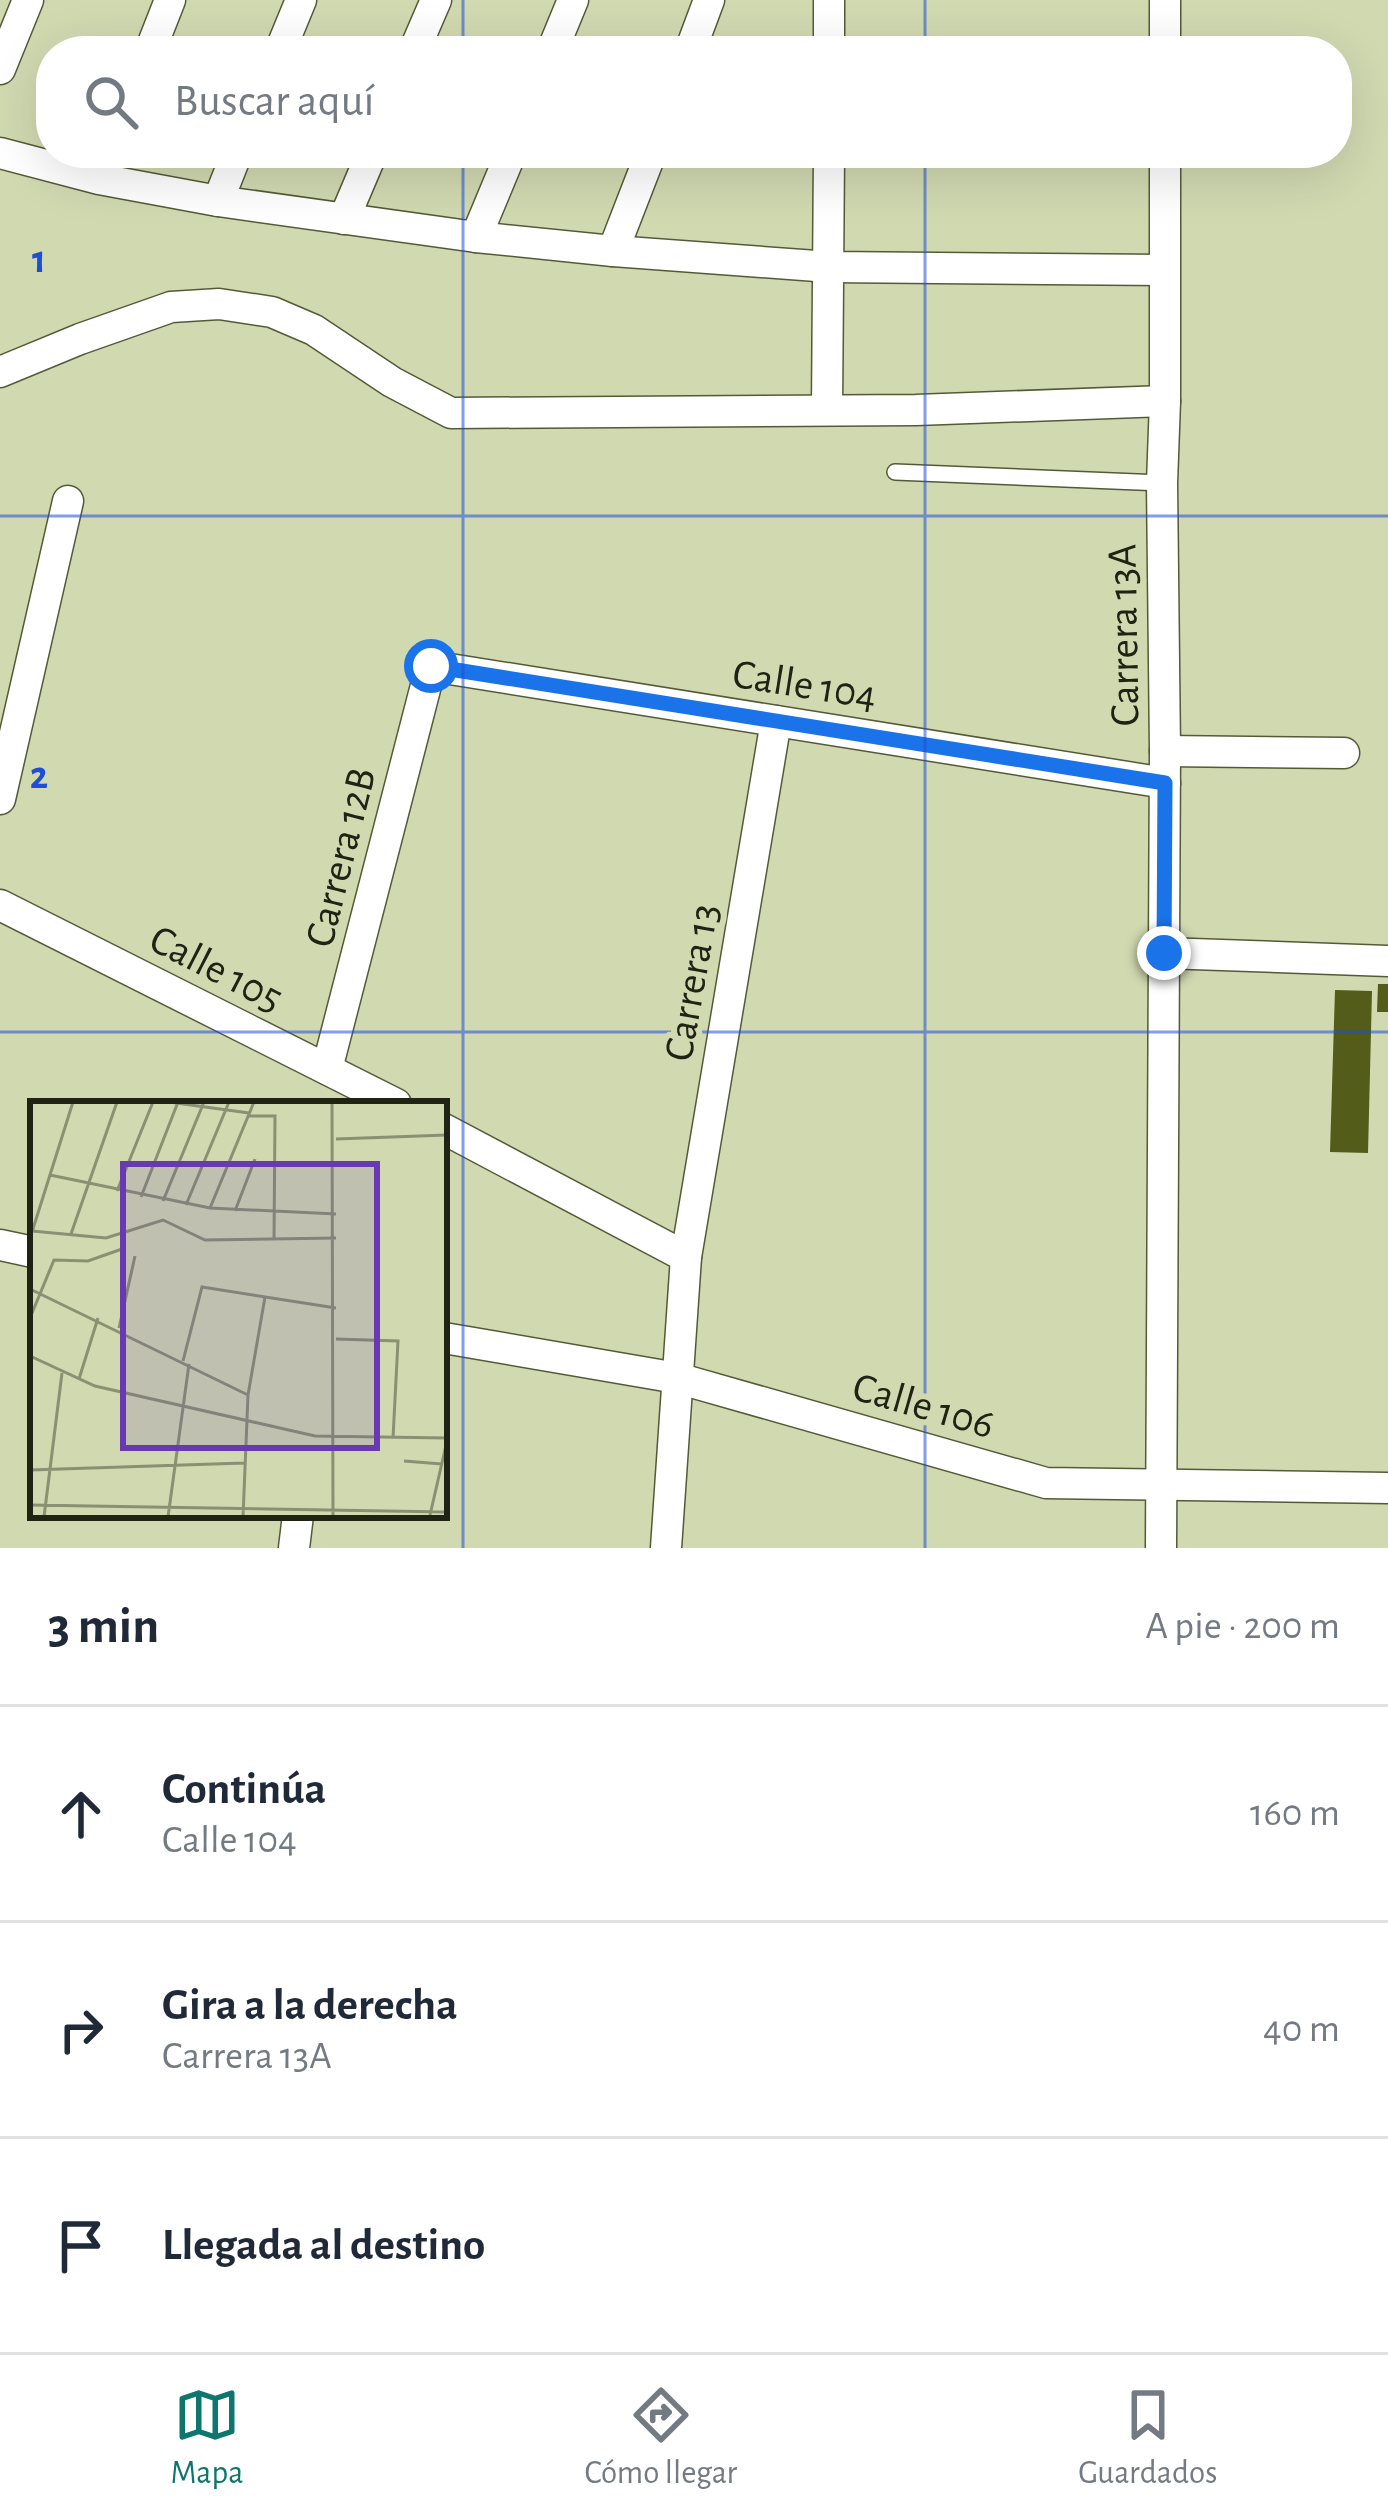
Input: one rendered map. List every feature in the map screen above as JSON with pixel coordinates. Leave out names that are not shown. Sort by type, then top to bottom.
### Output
[{"type":"street","points":[[0,69],[28,0]]},
{"type":"street","points":[[156,36],[170,0]]},
{"type":"street","points":[[286,36],[301,0]]},
{"type":"street","points":[[421,36],[436,0]]},
{"type":"street","points":[[559,36],[573,0]]},
{"type":"street","points":[[696,36],[710,0]]},
{"type":"street","points":[[829,0],[830,36]]},
{"type":"street","points":[[1165,0],[1165,36]]},
{"type":"street","points":[[0,153],[36,158]]},
{"type":"street","points":[[111,168],[218,200],[476,237],[613,251],[830,267],[1164,270]]},
{"type":"street","points":[[218,200],[231,168]]},
{"type":"street","points":[[344,219],[366,168]]},
{"type":"street","points":[[476,237],[505,168]]},
{"type":"street","points":[[613,251],[645,168]]},
{"type":"street","points":[[826,410],[830,168]]},
{"type":"street","name":"Carrera 13A","points":[[1161,1548],[1165,168]]},
{"type":"street","points":[[0,372],[171,307],[219,304],[272,312],[314,330],[392,382],[451,413],[916,410],[1165,401]]},
{"type":"street","points":[[0,799],[68,501]]},
{"type":"street","name":"Calle 104","points":[[431,666],[1165,783]]},
{"type":"street","name":"Carrera 12B","points":[[327,1069],[431,666]]},
{"type":"street","name":"Carrera 13","points":[[686,1257],[776,721]]},
{"type":"street","points":[[1165,751],[1344,753]]},
{"type":"street","name":"Calle 105","points":[[0,904],[327,1069],[358,1094]]},
{"type":"street","points":[[1164,953],[1388,961]]},
{"type":"street","points":[[447,1131],[686,1257],[666,1548]]},
{"type":"street","points":[[0,1245],[30,1251]]},
{"type":"street","name":"Calle 106","points":[[447,1339],[677,1378],[1046,1483],[1388,1488]]},
{"type":"street","points":[[294,1548],[298,1518]]},
{"type":"lane","points":[[895,472],[1162,483]]},
{"type":"building","points":[[1378,984],[1388,984],[1388,1012],[1377,1012]]},
{"type":"building","points":[[1335,990],[1372,991],[1368,1153],[1330,1152]]},
{"type":"route","points":[[431,666],[1165,783],[1164,953]]}]
